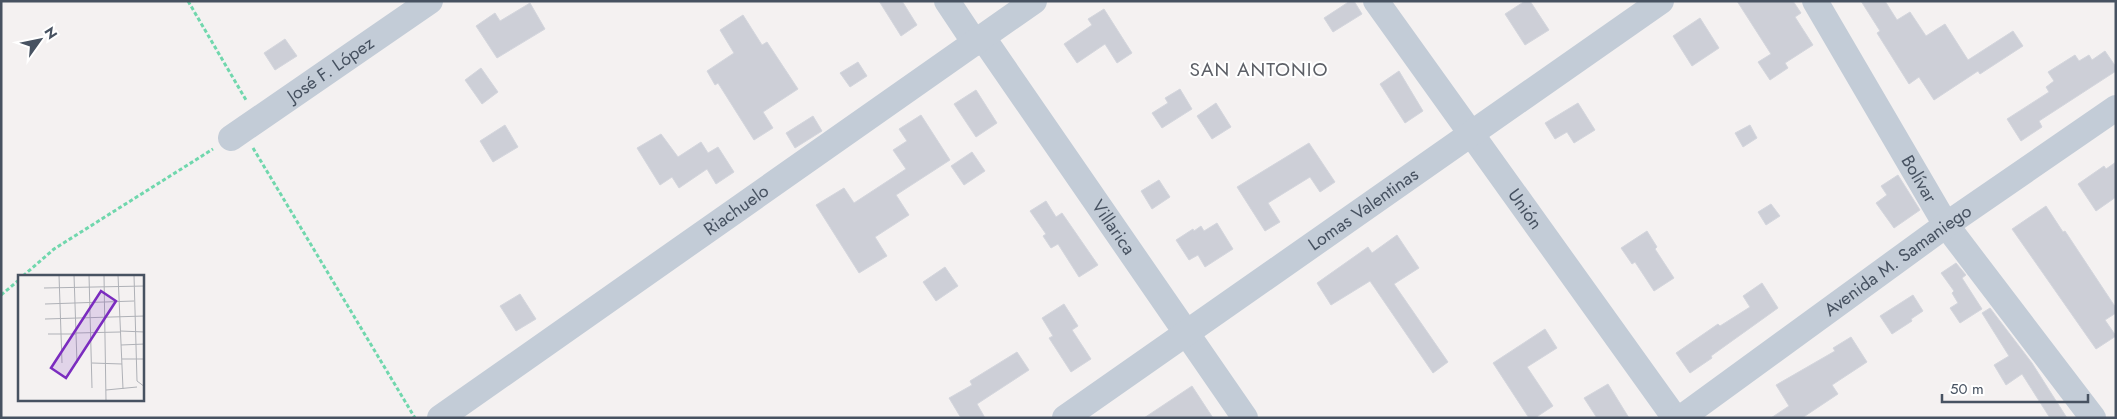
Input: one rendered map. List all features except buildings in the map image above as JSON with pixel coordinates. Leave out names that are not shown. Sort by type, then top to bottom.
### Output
[{"type":"street","name":"José F. López","points":[[244,129],[430,1]]},
{"type":"street","name":"Villarica","points":[[947,1],[979,40],[1245,418]]},
{"type":"street","name":"Riachuelo","points":[[440,418],[1034,1]]},
{"type":"street","name":"Unión","points":[[1376,1],[1675,418]]},
{"type":"street","name":"Lomas Valentinas","points":[[1065,418],[1661,1]]},
{"type":"street","name":"Bolívar","points":[[1815,1],[1946,225],[2093,418]]},
{"type":"street","name":"Avenida M. Samaniego","points":[[1681,418],[1946,225],[2116,108]]},
{"type":"path","points":[[188,1],[244,129],[415,418]]},
{"type":"path","points":[[24,275],[54,249],[244,129]]},
{"type":"path","points":[[1,295],[18,281]]},
{"type":"district","name":"SAN ANTONIO","points":[[1259,69]]}]
